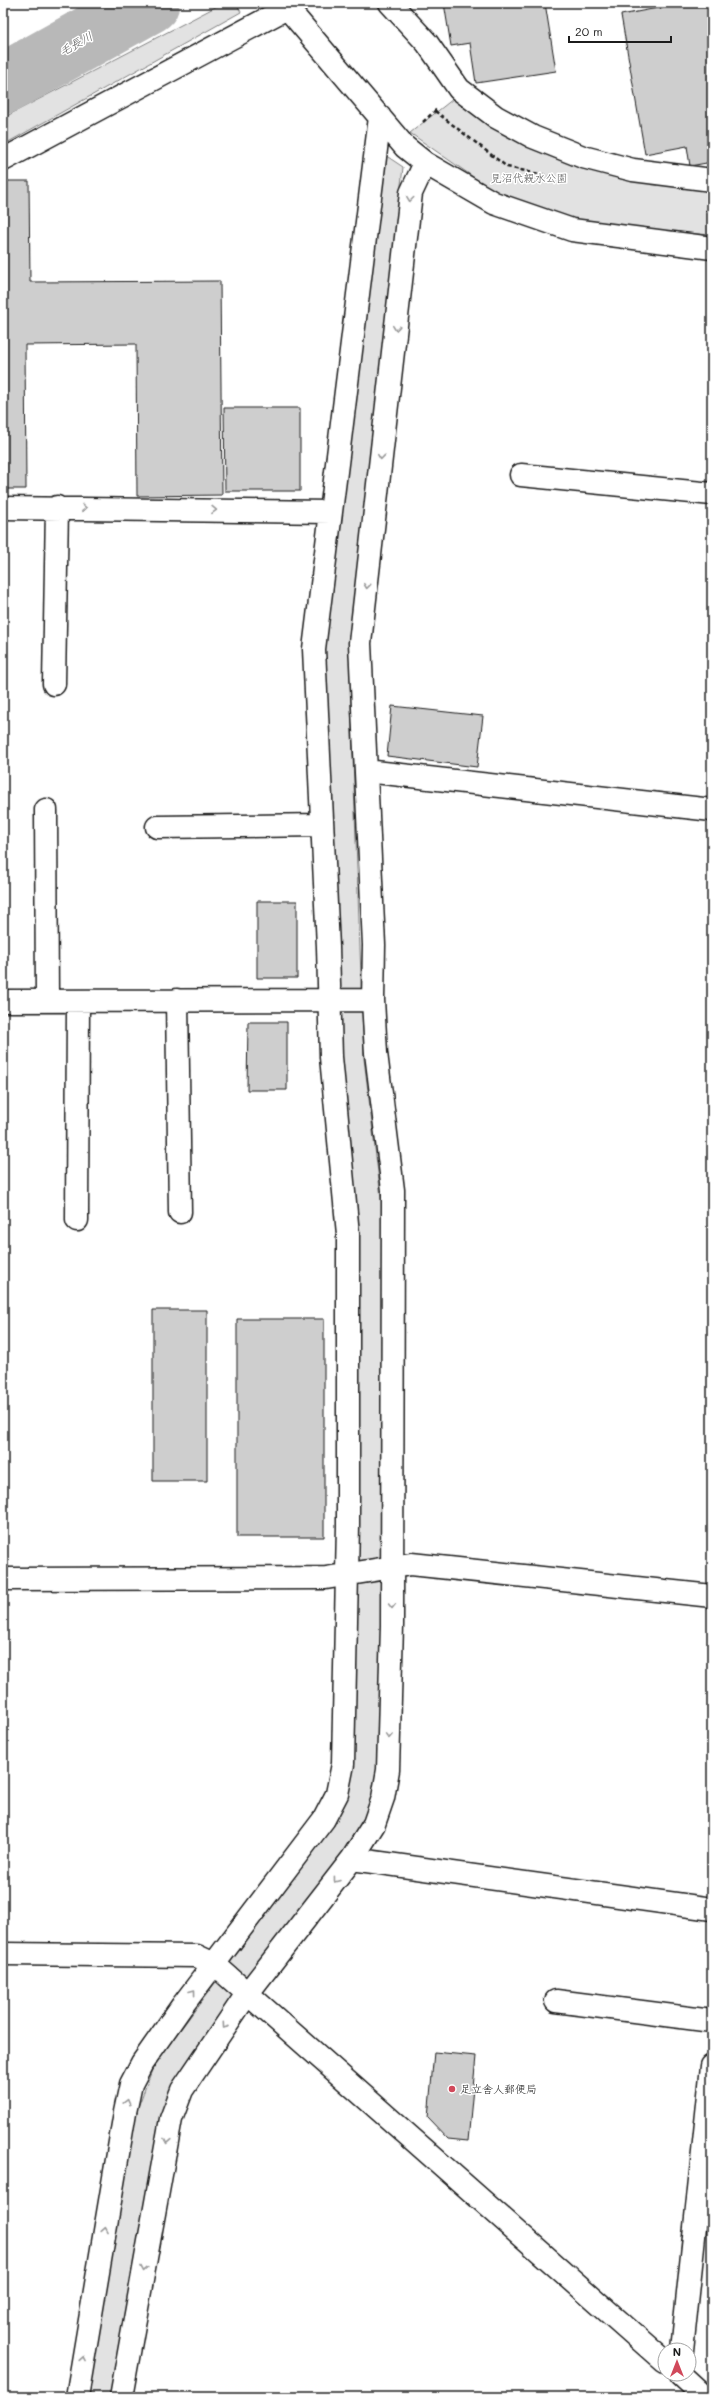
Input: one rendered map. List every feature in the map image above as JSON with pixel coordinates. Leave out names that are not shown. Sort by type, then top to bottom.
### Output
[{"type":"street","points":[[390,3],[427,43],[459,89],[496,117],[533,137],[583,157],[633,170],[712,180]]},
{"type":"street","points":[[3,160],[285,6],[405,147],[425,163],[494,203],[572,230],[712,248]]},
{"type":"street","points":[[77,2397],[125,2112],[132,2084],[142,2063],[214,1964],[324,1819],[337,1794],[344,1764],[348,1234],[331,1057],[314,649],[380,117]]},
{"type":"street","points":[[121,2397],[171,2118],[182,2090],[247,1994],[352,1859],[374,1824],[383,1798],[388,1770],[392,1567],[393,1190],[376,1053],[373,1000],[374,945],[360,643],[411,193],[425,163]]},
{"type":"street","points":[[521,475],[712,494]]},
{"type":"street","points":[[3,508],[332,512]]},
{"type":"street","points":[[54,684],[57,508]]},
{"type":"street","points":[[366,771],[712,810]]},
{"type":"street","points":[[46,810],[47,1001]]},
{"type":"street","points":[[157,827],[322,825]]},
{"type":"street","points":[[177,1000],[180,1212]]},
{"type":"street","points":[[3,1001],[373,1000]]},
{"type":"street","points":[[76,1220],[78,1001]]},
{"type":"street","points":[[3,1579],[326,1578],[411,1564],[712,1596]]},
{"type":"street","points":[[352,1859],[712,1909]]},
{"type":"street","points":[[3,1954],[197,1956],[214,1964],[657,2354]]},
{"type":"street","points":[[556,2001],[712,2021]]},
{"type":"street","points":[[683,2342],[712,2066]]},
{"type":"street","points":[[688,2382],[704,2397]]},
{"type":"green space","points":[[223,3],[236,3],[241,12],[3,145],[3,118]]},
{"type":"green space","name":"見沼代親水公園","points":[[453,99],[532,149],[624,180],[712,191],[712,235],[604,227],[522,206],[495,192],[410,133]]},
{"type":"green space","points":[[382,153],[403,167],[349,649],[364,1059],[384,1222],[380,1764],[369,1812],[348,1845],[177,2077],[160,2115],[111,2397],[85,2397],[135,2115],[154,2065],[326,1834],[353,1762],[359,1226],[341,1060],[323,652]]},
{"type":"building","points":[[444,3],[545,3],[556,71],[476,83],[470,43],[451,46]]},
{"type":"building","points":[[662,3],[712,3],[712,162],[690,166],[687,146],[645,154],[621,15],[663,7]]},
{"type":"building","points":[[3,181],[29,181],[30,282],[220,281],[222,495],[137,496],[136,344],[25,345],[26,489],[3,489]]},
{"type":"building","points":[[224,408],[300,408],[300,491],[225,491]]},
{"type":"building","points":[[392,706],[483,716],[477,767],[387,756]]},
{"type":"building","points":[[257,901],[297,901],[297,978],[257,978]]},
{"type":"building","points":[[248,1022],[287,1022],[287,1090],[247,1090]]},
{"type":"building","points":[[153,1310],[207,1310],[207,1481],[153,1481]]},
{"type":"building","points":[[237,1319],[324,1319],[324,1537],[237,1537]]},
{"type":"building","points":[[434,2052],[476,2056],[468,2141],[448,2139],[428,2118]]},
{"type":"waterway","name":"毛長川","points":[[3,84],[149,3]]},
{"type":"place","name":"足立舎人郵便局","points":[[452,2089]]}]
